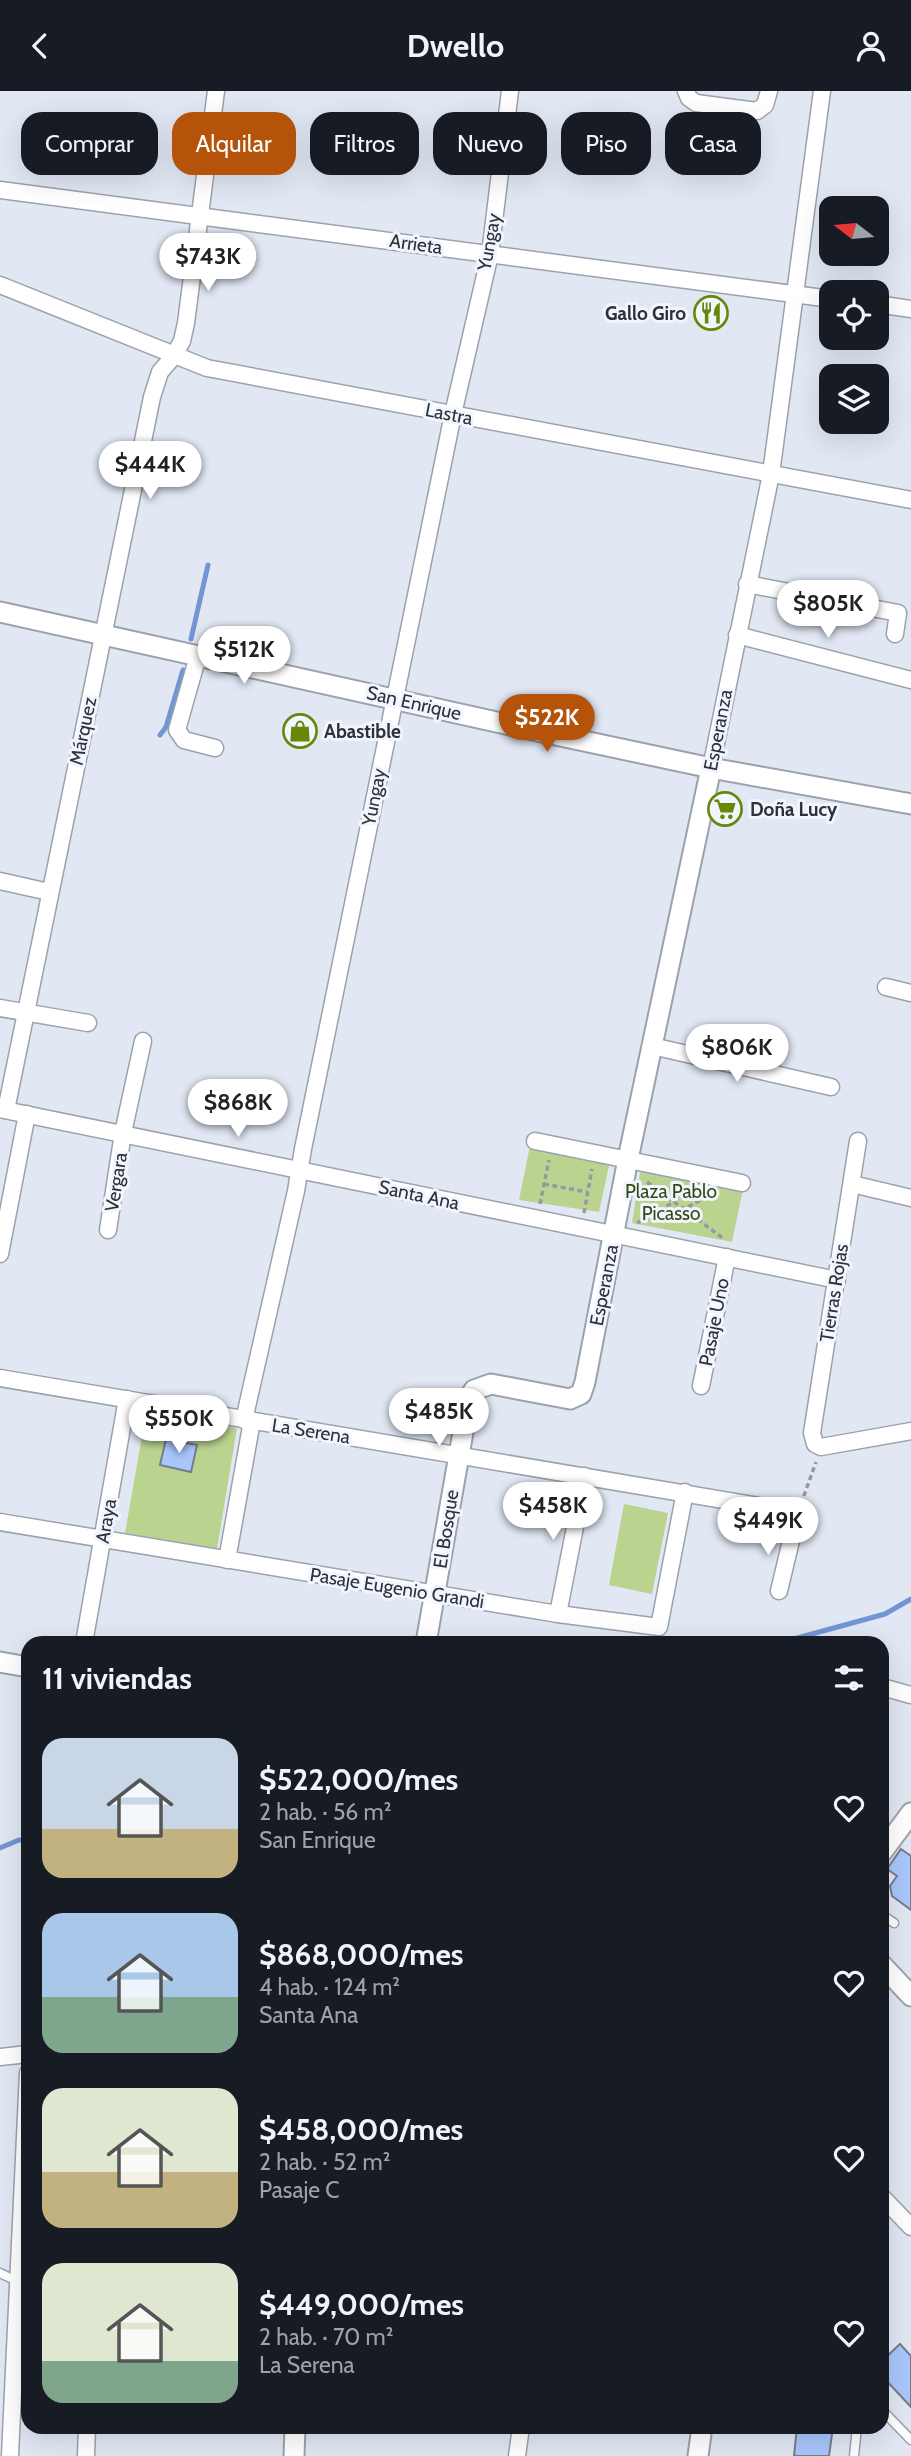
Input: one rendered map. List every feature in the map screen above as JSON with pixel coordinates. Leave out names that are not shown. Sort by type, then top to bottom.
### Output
[{"type":"street","name":"Márquez","points":[[3,1109],[26,1013],[152,397],[160,372],[173,357],[186,323],[215,91]]},
{"type":"street","name":"Yungay","points":[[227,1560],[248,1421],[394,698],[453,414],[490,254],[510,91]]},
{"type":"street","points":[[686,91],[688,98],[696,103],[757,111],[765,105],[769,91]]},
{"type":"street","name":"Esperanza","points":[[570,1399],[581,1394],[585,1382],[628,1159],[771,474],[822,91]]},
{"type":"street","name":"Arrieta","points":[[0,190],[819,297]]},
{"type":"street","name":"Lastra","points":[[0,285],[173,357],[207,368],[911,500]]},
{"type":"street","points":[[889,306],[911,309]]},
{"type":"street","points":[[747,585],[898,614],[895,634]]},
{"type":"street","name":"San Enrique","points":[[0,612],[711,768],[911,804]]},
{"type":"street","points":[[737,635],[911,680]]},
{"type":"street","points":[[198,656],[177,730],[184,740],[215,748]]},
{"type":"street","points":[[0,881],[49,892]]},
{"type":"street","points":[[886,987],[911,993]]},
{"type":"street","points":[[0,1007],[88,1023]]},
{"type":"street","name":"Vergara","points":[[108,1230],[123,1133],[143,1041]]},
{"type":"street","points":[[652,1046],[831,1087]]},
{"type":"street","name":"Santa Ana","points":[[3,1109],[837,1280]]},
{"type":"street","points":[[0,1254],[4,1215],[27,1114]]},
{"type":"street","points":[[535,1141],[738,1182]]},
{"type":"street","name":"Tierras Rojas","points":[[818,1446],[812,1425],[858,1141]]},
{"type":"street","points":[[852,1184],[911,1198]]},
{"type":"street","name":"Pasaje Uno","points":[[701,1386],[727,1257]]},
{"type":"street","name":"La Serena","points":[[0,1378],[685,1492],[782,1510],[793,1515]]},
{"type":"street","name":"El Bosque","points":[[427,1636],[469,1398],[474,1390],[491,1384],[570,1399]]},
{"type":"street","name":"Araya","points":[[85,1636],[127,1399]]},
{"type":"street","points":[[818,1446],[911,1431]]},
{"type":"street","points":[[558,1615],[585,1476]]},
{"type":"street","name":"Pasaje Eugenio Grandi","points":[[0,1522],[558,1615],[659,1627],[685,1492]]},
{"type":"street","points":[[779,1591],[795,1524],[793,1515]]},
{"type":"street","points":[[0,1662],[21,1666]]},
{"type":"street","points":[[889,1689],[911,1695]]},
{"type":"street","points":[[889,1843],[911,1813]]},
{"type":"street","points":[[889,1972],[911,1996]]},
{"type":"street","points":[[0,2057],[21,2055]]},
{"type":"street","points":[[889,2204],[911,2227]]},
{"type":"street","points":[[10,2456],[21,2236]]},
{"type":"street","points":[[86,2456],[87,2434]]},
{"type":"street","points":[[294,2456],[295,2434]]},
{"type":"street","points":[[517,2456],[520,2434]]},
{"type":"street","points":[[698,2456],[701,2434]]},
{"type":"lane","points":[[889,1920],[894,1923]]},
{"type":"lane","points":[[0,2273],[19,2282]]},
{"type":"lane","points":[[889,2417],[911,2440]]},
{"type":"lane","points":[[854,2456],[856,2434]]},
{"type":"path","points":[[537,1220],[552,1144]]},
{"type":"path","points":[[581,1229],[596,1153]]},
{"type":"path","points":[[684,1209],[738,1182]]},
{"type":"path","points":[[544,1184],[588,1192]]},
{"type":"path","points":[[614,1235],[674,1202],[729,1243],[727,1257]]},
{"type":"path","points":[[793,1515],[804,1500],[818,1446]]},
{"type":"green space","name":"Plaza Pablo Picasso","points":[[530,1146],[610,1161],[599,1212],[519,1200]]},
{"type":"green space","name":"Plaza Pablo Picasso","points":[[641,1167],[743,1189],[732,1242],[632,1223]]},
{"type":"green space","points":[[146,1413],[237,1428],[217,1549],[125,1533]]},
{"type":"green space","points":[[624,1504],[668,1513],[652,1594],[609,1585]]},
{"type":"building","points":[[166,1439],[197,1445],[191,1472],[160,1465]]},
{"type":"building","points":[[901,1849],[911,1856],[911,1910],[892,1896],[890,1886],[897,1876],[889,1870]]},
{"type":"building","points":[[900,2344],[911,2356],[911,2407],[889,2383],[889,2354]]},
{"type":"building","points":[[796,2434],[832,2434],[829,2456],[794,2456]]},
{"type":"waterway","points":[[191,639],[208,565]]},
{"type":"waterway","points":[[160,735],[166,727],[183,670]]},
{"type":"waterway","points":[[805,1636],[885,1614],[911,1599]]},
{"type":"waterway","points":[[0,1848],[21,1840]]},
{"type":"place","name":"Gallo Giro","points":[[711,313]]},
{"type":"place","name":"Abastible","points":[[300,731]]},
{"type":"place","name":"Doña Lucy","points":[[725,809]]}]
